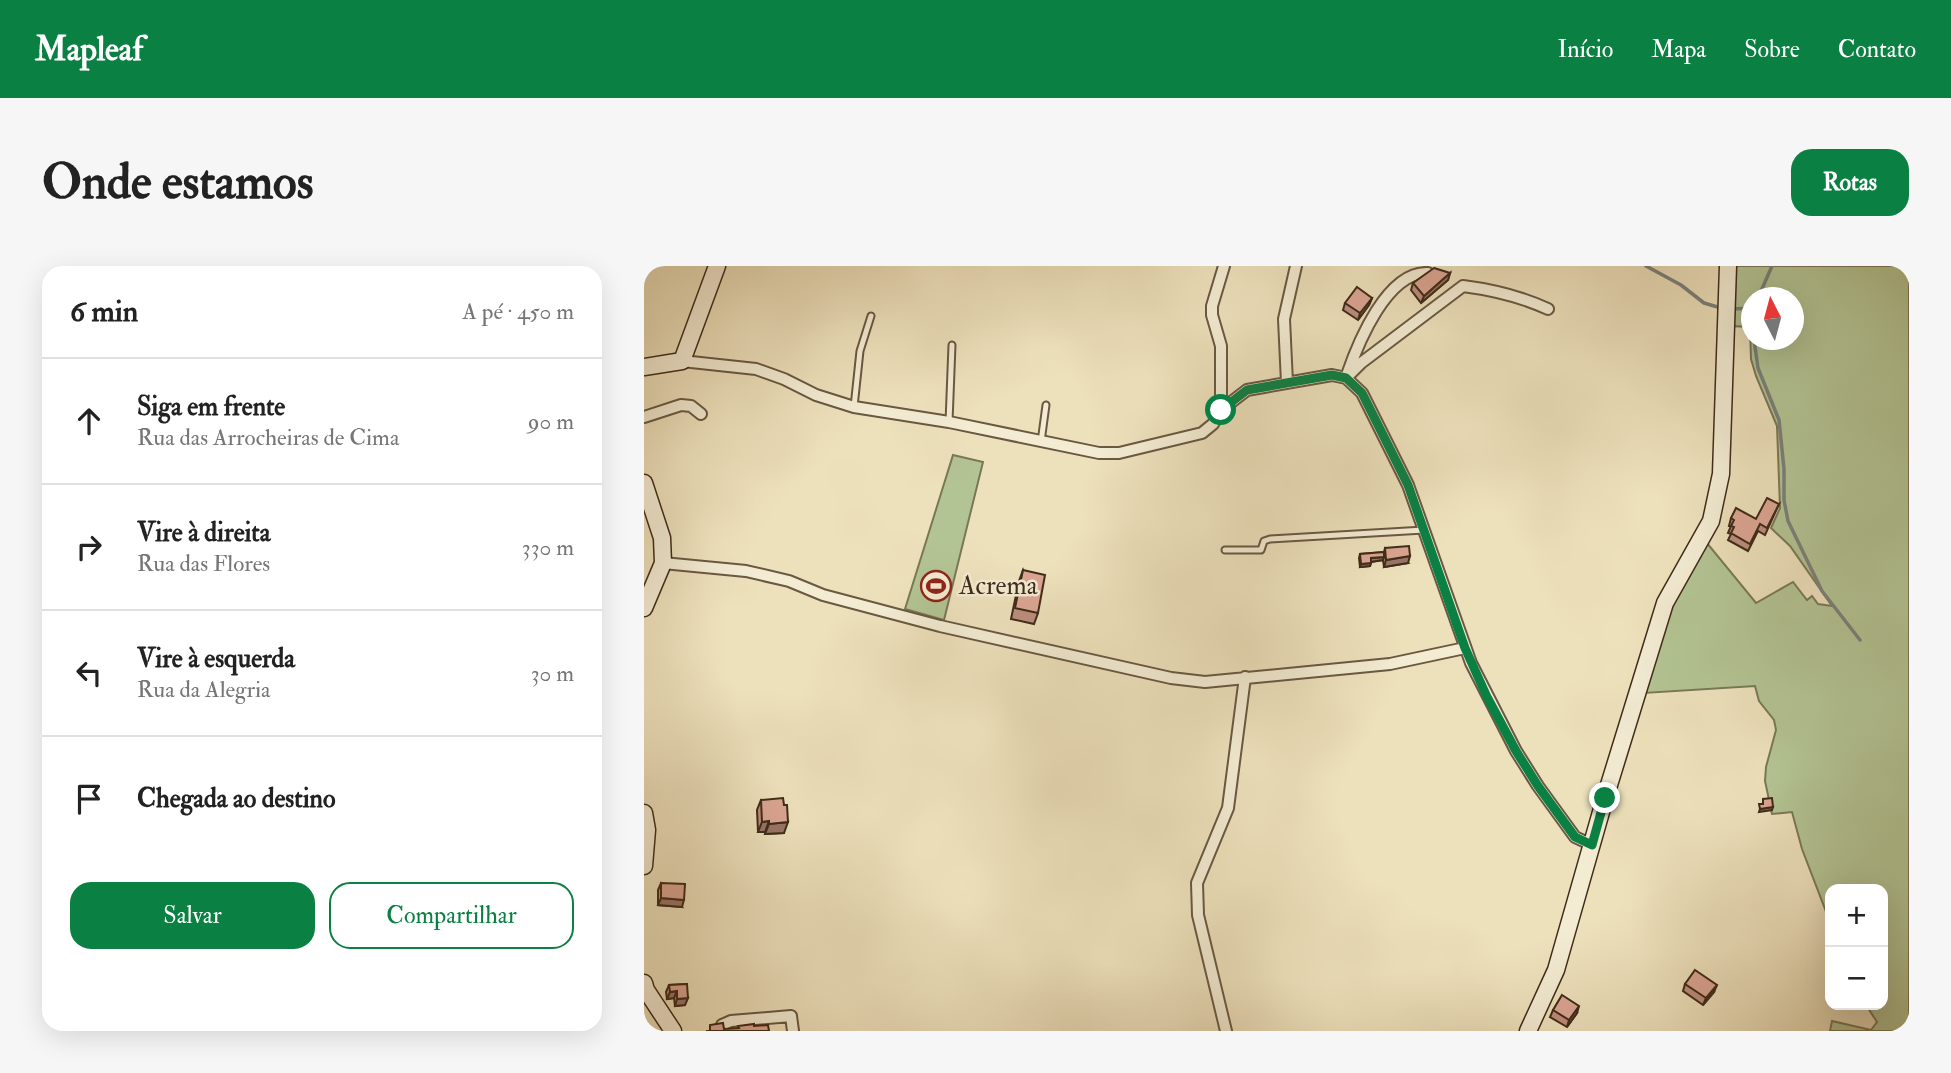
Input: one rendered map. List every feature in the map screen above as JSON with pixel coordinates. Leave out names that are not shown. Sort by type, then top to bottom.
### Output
[{"type":"street","points":[[682,361],[717,266]]},
{"type":"street","points":[[1221,410],[1221,346],[1212,316],[1212,306],[1224,266]]},
{"type":"street","points":[[1287,383],[1284,319],[1296,266]]},
{"type":"street","points":[[1528,1031],[1556,970],[1665,603],[1708,527],[1716,497],[1721,474],[1728,266]]},
{"type":"street","points":[[1346,378],[1359,340],[1377,307],[1396,288],[1418,272],[1428,273]]},
{"type":"street","points":[[1346,378],[1361,363],[1463,286],[1500,291],[1522,297],[1548,309]]},
{"type":"street","points":[[644,367],[682,361],[756,369],[785,379],[816,395],[854,407],[949,422],[1099,453],[1119,453],[1202,433],[1213,424],[1221,410],[1247,390],[1332,375],[1346,378],[1362,393],[1408,485],[1465,648],[1487,697],[1527,770],[1575,837],[1592,845]]},
{"type":"street","points":[[644,417],[681,405],[691,406],[701,414]]},
{"type":"street","points":[[644,483],[662,538],[663,563],[644,608]]},
{"type":"street","points":[[663,563],[746,571],[789,581],[823,595],[940,626],[1171,678],[1205,682],[1390,664],[1465,648]]},
{"type":"street","points":[[1226,1031],[1198,915],[1197,883],[1228,808],[1245,677]]},
{"type":"street","points":[[644,813],[647,830],[644,866]]},
{"type":"street","points":[[644,983],[673,1031]]},
{"type":"street","points":[[722,1025],[732,1021],[791,1016],[793,1031]]},
{"type":"lane","points":[[854,407],[860,351],[871,316]]},
{"type":"lane","points":[[949,422],[953,345]]},
{"type":"lane","points":[[1041,442],[1046,405]]},
{"type":"lane","points":[[1225,550],[1261,550],[1265,541],[1270,539],[1424,530]]},
{"type":"green space","points":[[1735,266],[1909,266],[1909,1031],[1830,1031],[1832,1021],[1871,1030],[1877,1022],[1869,1010],[1888,1010],[1888,884],[1825,884],[1825,909],[1802,849],[1792,812],[1772,814],[1765,781],[1776,730],[1774,720],[1759,701],[1755,686],[1644,693],[1662,628],[1707,543],[1756,603],[1793,582],[1807,600],[1812,596],[1818,604],[1832,606],[1790,546],[1771,528],[1780,508],[1777,426],[1751,359],[1751,350],[1804,350],[1804,287],[1741,287],[1741,327],[1731,326]]},
{"type":"green space","points":[[953,455],[983,462],[944,620],[905,609]]},
{"type":"building","points":[[1434,268],[1450,273],[1424,296],[1413,283]]},
{"type":"building","points":[[1357,287],[1372,298],[1360,313],[1345,303]]},
{"type":"building","points":[[1767,498],[1779,504],[1767,528],[1760,524],[1750,544],[1731,533],[1734,520],[1731,518],[1736,508],[1756,519]]},
{"type":"building","points":[[1409,546],[1410,556],[1386,560],[1385,548]]},
{"type":"building","points":[[1384,552],[1384,557],[1371,558],[1371,563],[1361,564],[1360,554]]},
{"type":"building","points":[[1023,570],[1045,575],[1038,613],[1015,608]]},
{"type":"building","points":[[783,798],[784,805],[787,805],[788,822],[762,822],[761,800]]},
{"type":"building","points":[[1772,798],[1773,807],[1760,809],[1759,804],[1763,804],[1763,799]]},
{"type":"building","points":[[661,883],[685,884],[684,900],[661,898]]},
{"type":"building","points":[[1695,970],[1717,985],[1706,998],[1685,984]]},
{"type":"building","points":[[687,984],[688,998],[677,999],[677,991],[670,992],[669,985]]},
{"type":"building","points":[[1562,995],[1579,1006],[1569,1020],[1553,1010]]},
{"type":"building","points":[[723,1023],[724,1029],[754,1024],[768,1025],[769,1031],[710,1031],[710,1025]]},
{"type":"waterway","points":[[1646,266],[1681,285],[1704,303],[1721,308]]},
{"type":"waterway","points":[[1763,287],[1772,266]]},
{"type":"waterway","points":[[1733,309],[1741,309]]},
{"type":"waterway","points":[[1755,350],[1758,368],[1779,420],[1784,500],[1788,521],[1822,591],[1860,640]]},
{"type":"place","name":"Acrema","points":[[936,586]]},
{"type":"route","points":[[1221,410],[1247,390],[1332,375],[1352,382],[1362,393],[1408,485],[1471,663],[1527,770],[1575,837],[1592,845],[1605,798]]}]
